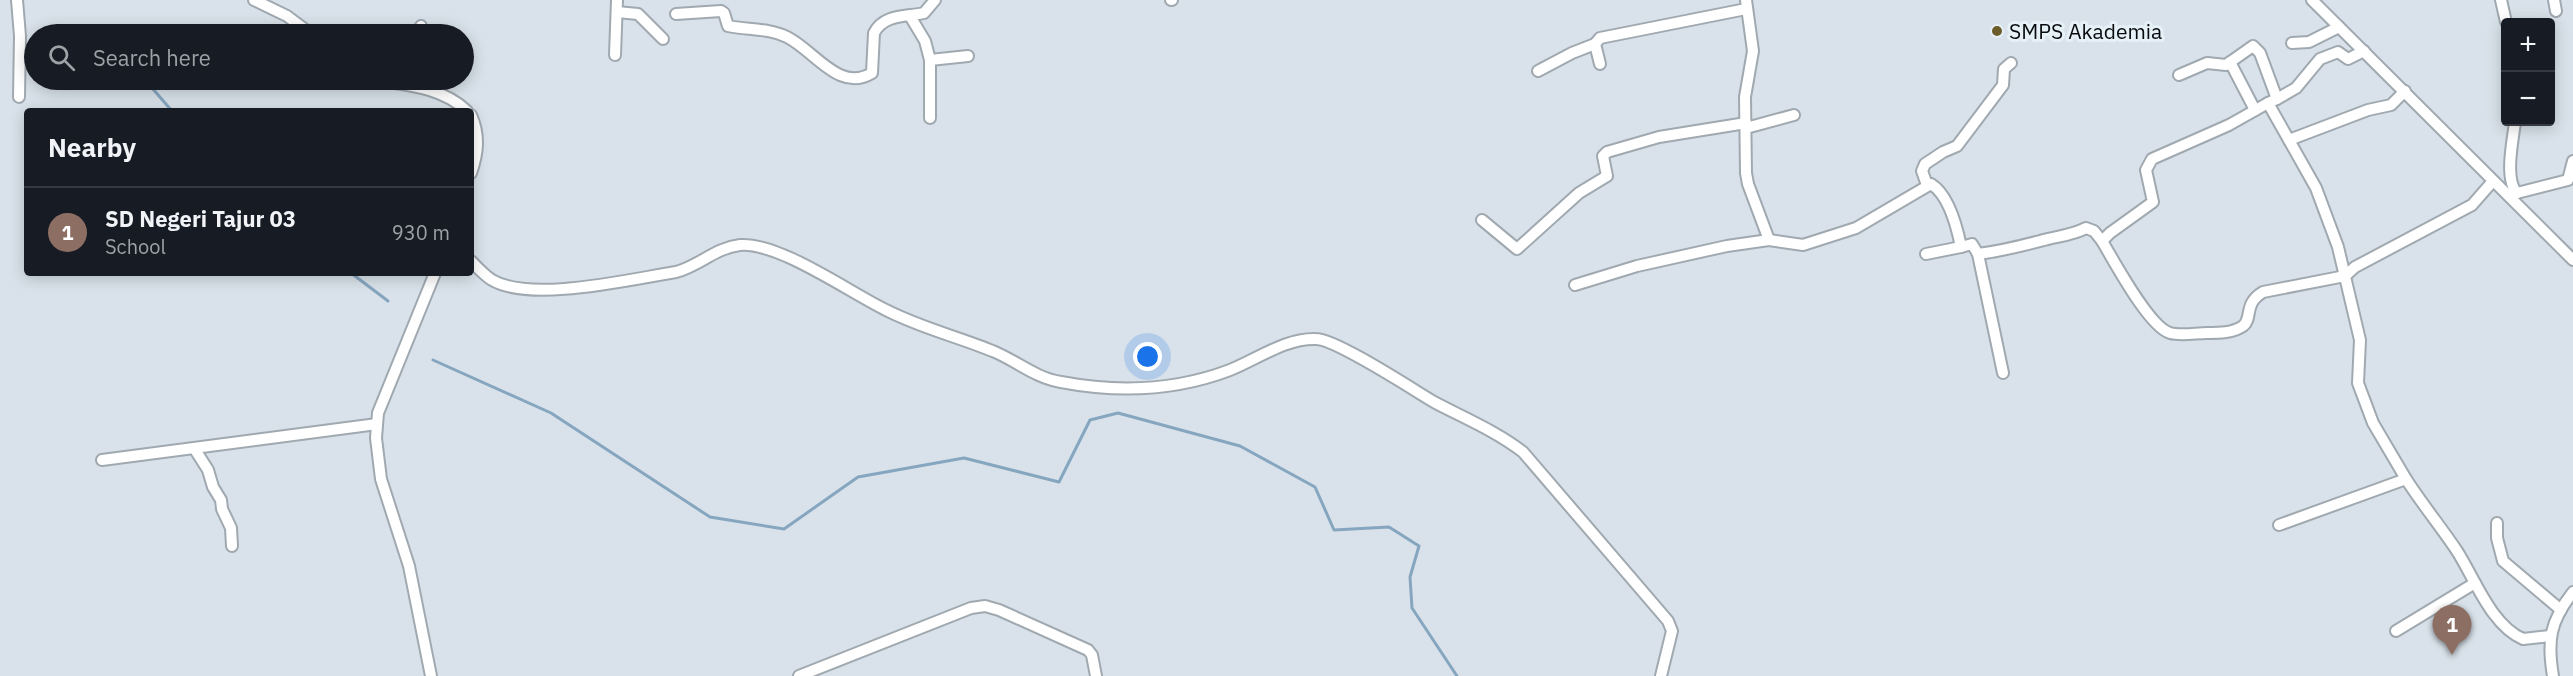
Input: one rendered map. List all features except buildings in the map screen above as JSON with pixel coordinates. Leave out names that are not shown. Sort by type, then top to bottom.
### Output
[{"type":"street","points":[[17,0],[20,36],[19,97]]},
{"type":"street","points":[[255,0],[298,24]]},
{"type":"street","points":[[615,55],[617,0]]},
{"type":"street","points":[[676,14],[710,6],[723,12],[725,22],[729,26],[750,28],[787,37],[842,77],[861,79],[872,73],[874,33],[877,27],[886,18],[924,13],[935,0]]},
{"type":"street","points":[[2312,0],[2493,181],[2513,194],[2573,261]]},
{"type":"street","points":[[2501,0],[2505,18]]},
{"type":"street","points":[[1538,71],[1595,44],[1600,38],[1746,4],[1753,51],[1746,84],[1748,184],[1769,240]]},
{"type":"street","points":[[617,12],[639,14],[663,39]]},
{"type":"street","points":[[909,16],[925,41],[930,60],[930,118]]},
{"type":"street","points":[[2292,43],[2309,42],[2339,27]]},
{"type":"street","points":[[1595,44],[1600,64]]},
{"type":"street","points":[[2179,75],[2207,63],[2226,65],[2249,48],[2256,48],[2260,52],[2273,101],[2289,140],[2316,188],[2338,247],[2360,340],[2358,383],[2373,423],[2406,479],[2457,552],[2489,607],[2518,636],[2530,639],[2550,636]]},
{"type":"street","points":[[2102,241],[2153,202],[2146,170],[2152,159],[2229,125],[2296,88],[2323,57],[2338,52],[2348,59],[2364,51]]},
{"type":"street","points":[[930,60],[968,56]]},
{"type":"street","points":[[2230,62],[2255,110]]},
{"type":"street","points":[[1927,185],[1922,171],[1925,164],[1957,146],[2003,85],[2004,69],[2011,63]]},
{"type":"street","points":[[434,90],[451,98],[463,108]]},
{"type":"street","points":[[2289,140],[2368,110],[2391,105],[2404,91]]},
{"type":"street","points":[[1482,220],[1516,249],[1579,193],[1605,177],[1608,171],[1603,156],[1607,152],[1659,137],[1746,126],[1794,115]]},
{"type":"street","points":[[2513,194],[2511,151],[2514,126]]},
{"type":"street","points":[[474,127],[478,144],[474,164]]},
{"type":"street","points":[[2513,194],[2568,180],[2573,161]]},
{"type":"street","points":[[1978,254],[2019,249],[2039,241],[2073,234],[2086,228],[2094,231],[2102,241],[2138,300],[2152,318],[2170,333],[2226,332],[2242,327],[2246,322],[2253,298],[2263,292],[2345,276],[2355,267],[2472,205],[2493,181]]},
{"type":"street","points":[[1575,285],[1637,266],[1727,246],[1769,240],[1803,244],[1856,228],[1931,184],[1936,187],[1952,214],[1961,247]]},
{"type":"street","points":[[1926,254],[1972,244],[1978,254],[2003,373]]},
{"type":"street","points":[[474,264],[492,280],[521,288],[549,290],[676,272],[692,268],[723,248],[742,245],[765,247],[888,312],[994,352],[1016,362],[1037,376],[1062,383],[1110,388],[1151,390],[1185,385],[1231,370],[1297,340],[1319,338],[1344,349],[1510,442],[1523,452],[1668,621],[1672,632],[1662,676]]},
{"type":"street","points":[[431,676],[409,566],[381,479],[376,438],[378,412],[434,276]]},
{"type":"street","points":[[102,460],[377,424]]},
{"type":"street","points":[[194,448],[210,473],[213,487],[222,503],[222,509],[231,528],[232,546]]},
{"type":"street","points":[[2279,525],[2406,479]]},
{"type":"street","points":[[2497,523],[2503,561],[2561,610]]},
{"type":"street","points":[[2396,631],[2475,583]]},
{"type":"street","points":[[2553,676],[2549,647],[2550,636],[2561,610],[2573,592]]},
{"type":"street","points":[[799,676],[971,608],[985,606],[999,610],[1088,650],[1092,655],[1096,676]]},
{"type":"waterway","points":[[154,90],[169,108]]},
{"type":"waterway","points":[[355,276],[388,301]]},
{"type":"waterway","points":[[433,360],[551,413],[710,517],[784,529],[858,477],[964,458],[1059,482],[1090,420],[1118,413],[1240,446],[1315,487],[1334,530],[1389,527],[1419,546],[1410,577],[1412,608],[1457,676]]},
{"type":"place","name":"SMPS Akademia","points":[[1997,31]]},
{"type":"place","name":"SD Negeri Tajur 03","points":[[2452,655]]}]
